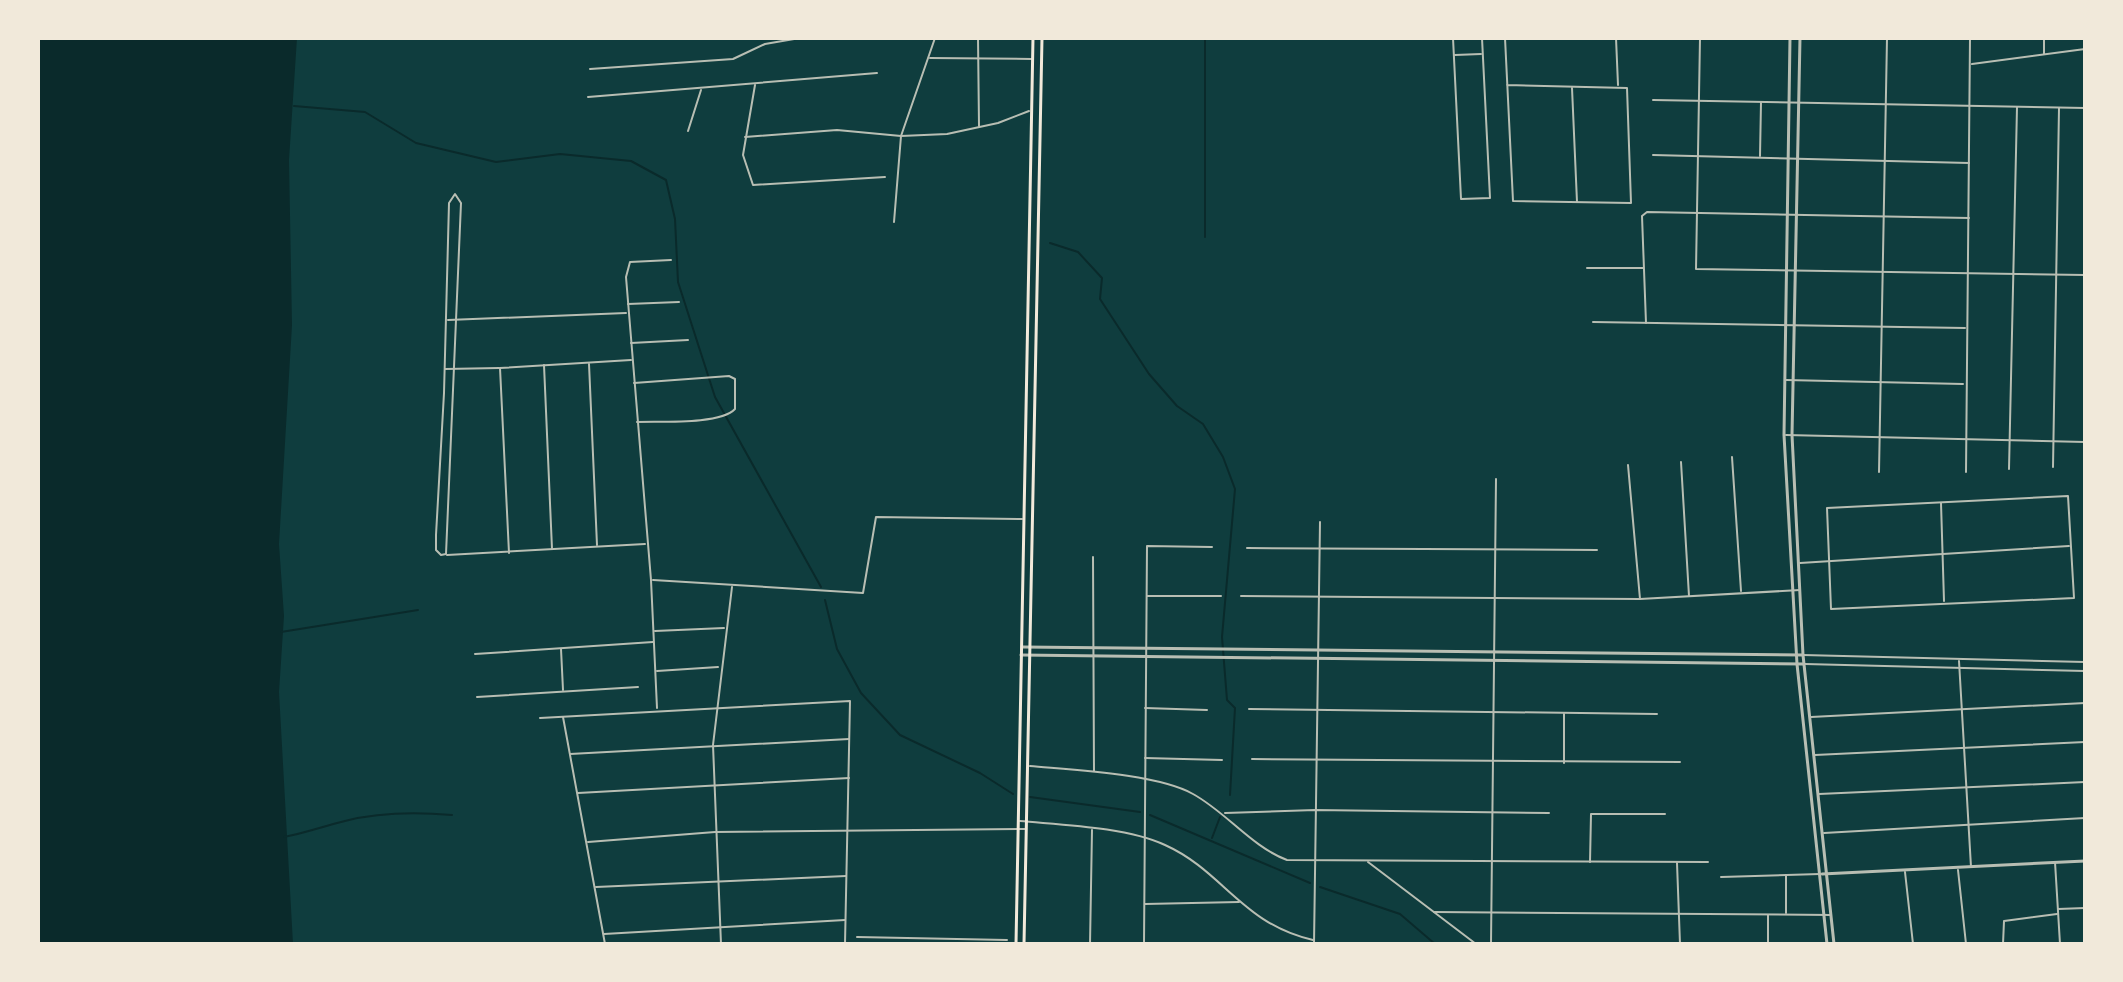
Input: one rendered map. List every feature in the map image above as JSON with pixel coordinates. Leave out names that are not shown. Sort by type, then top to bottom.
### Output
[{"type":"main road","points":[[1013,941],[1018,829],[1033,38]]},
{"type":"main road","points":[[1024,944],[1042,38]]},
{"type":"main road","points":[[1030,110],[1039,111]]},
{"type":"main road","points":[[1024,519],[1032,519]]},
{"type":"street","points":[[590,69],[733,59],[765,44],[800,38]]},
{"type":"street","points":[[894,222],[901,136],[935,38]]},
{"type":"street","points":[[978,38],[979,127]]},
{"type":"street","points":[[1453,38],[1461,199],[1490,198],[1482,38]]},
{"type":"street","points":[[1505,38],[1507,85],[1513,201],[1631,203],[1627,90],[1618,87],[1507,85]]},
{"type":"street","points":[[1616,38],[1618,87]]},
{"type":"street","points":[[1700,38],[1696,269],[1794,268],[2085,275]]},
{"type":"street","points":[[1790,38],[1784,435],[1796,655],[1822,874],[1827,944]]},
{"type":"street","points":[[1800,38],[1792,435],[1803,655],[1829,873],[1834,944]]},
{"type":"street","points":[[1879,472],[1887,38]]},
{"type":"street","points":[[1966,472],[1970,38]]},
{"type":"street","points":[[2044,38],[2045,55]]},
{"type":"street","points":[[1971,64],[2085,49]]},
{"type":"street","points":[[1454,55],[1482,54]]},
{"type":"street","points":[[929,58],[1033,59]]},
{"type":"street","points":[[588,97],[877,73]]},
{"type":"street","points":[[755,85],[743,155],[753,185],[885,177]]},
{"type":"street","points":[[1572,86],[1577,203]]},
{"type":"street","points":[[688,131],[701,89]]},
{"type":"street","points":[[1653,100],[2085,108]]},
{"type":"street","points":[[1760,157],[1761,101]]},
{"type":"street","points":[[2009,469],[2017,106]]},
{"type":"street","points":[[2053,467],[2059,107]]},
{"type":"street","points":[[745,137],[837,130],[901,136],[947,134],[1030,110]]},
{"type":"street","points":[[1653,155],[1970,163]]},
{"type":"street","points":[[446,554],[461,203],[455,194],[449,203],[436,550],[439,554],[446,554],[509,553],[647,544]]},
{"type":"street","points":[[1646,323],[1643,213],[1795,212],[1969,218]]},
{"type":"street","points":[[658,710],[651,580],[626,277],[630,262],[671,260]]},
{"type":"street","points":[[1587,268],[1644,268]]},
{"type":"street","points":[[627,304],[679,302]]},
{"type":"street","points":[[447,320],[628,313]]},
{"type":"street","points":[[1593,322],[1966,328]]},
{"type":"street","points":[[630,343],[688,340]]},
{"type":"street","points":[[445,369],[631,360]]},
{"type":"street","points":[[589,362],[597,547]]},
{"type":"street","points":[[544,365],[552,550]]},
{"type":"street","points":[[500,368],[509,553]]},
{"type":"street","points":[[633,383],[729,376],[735,379],[737,386],[735,409],[731,414],[698,420],[636,422]]},
{"type":"street","points":[[1785,380],[1965,384]]},
{"type":"street","points":[[1784,435],[2085,442]]},
{"type":"street","points":[[1732,457],[1741,593]]},
{"type":"street","points":[[1681,462],[1689,596]]},
{"type":"street","points":[[1628,465],[1640,599]]},
{"type":"street","points":[[1491,944],[1496,479]]},
{"type":"street","points":[[2068,496],[2074,598],[1831,609],[1827,508],[1941,502],[2068,496]]},
{"type":"street","points":[[1941,502],[1944,603]]},
{"type":"street","points":[[651,580],[863,593],[876,517],[1024,519]]},
{"type":"street","points":[[1018,820],[1145,837],[1167,846],[1191,861],[1277,929],[1314,942],[1320,522]]},
{"type":"street","points":[[1144,944],[1147,546],[1212,547]]},
{"type":"street","points":[[1798,563],[2071,546]]},
{"type":"street","points":[[1247,548],[1597,550]]},
{"type":"street","points":[[1093,557],[1094,773]]},
{"type":"street","points":[[721,944],[713,745],[732,585]]},
{"type":"street","points":[[1241,596],[1640,599],[1800,590]]},
{"type":"street","points":[[1146,596],[1221,596]]},
{"type":"street","points":[[654,631],[726,628]]},
{"type":"street","points":[[475,654],[654,642]]},
{"type":"street","points":[[1021,647],[1803,655],[2085,662]]},
{"type":"street","points":[[561,648],[563,692]]},
{"type":"street","points":[[1606,653],[1607,662]]},
{"type":"street","points":[[1021,655],[1804,664],[2085,671]]},
{"type":"street","points":[[1959,660],[1971,867]]},
{"type":"street","points":[[655,671],[720,667]]},
{"type":"street","points":[[477,697],[638,687]]},
{"type":"street","points":[[540,718],[850,701],[851,778],[845,944]]},
{"type":"street","points":[[1809,717],[2085,703]]},
{"type":"street","points":[[1145,708],[1207,710]]},
{"type":"street","points":[[1249,709],[1657,714]]},
{"type":"street","points":[[1564,713],[1564,763]]},
{"type":"street","points":[[562,716],[605,944]]},
{"type":"street","points":[[570,754],[850,739]]},
{"type":"street","points":[[1814,755],[2085,742]]},
{"type":"street","points":[[1145,758],[1222,760]]},
{"type":"street","points":[[1252,759],[1680,762]]},
{"type":"street","points":[[1026,765],[1144,781],[1188,791],[1224,813],[1272,854],[1287,860],[1708,862]]},
{"type":"street","points":[[578,793],[851,778]]},
{"type":"street","points":[[1819,794],[2085,782]]},
{"type":"street","points":[[1224,813],[1315,810],[1549,813]]},
{"type":"street","points":[[1590,862],[1591,814],[1665,814]]},
{"type":"street","points":[[1824,833],[2085,818]]},
{"type":"street","points":[[588,842],[715,832],[1025,829]]},
{"type":"street","points":[[1090,944],[1092,830]]},
{"type":"street","points":[[1721,877],[2085,861]]},
{"type":"street","points":[[1367,862],[1476,944]]},
{"type":"street","points":[[1676,862],[1681,914],[1680,944]]},
{"type":"street","points":[[2055,862],[2060,944]]},
{"type":"street","points":[[1958,868],[1966,944]]},
{"type":"street","points":[[1905,871],[1913,944]]},
{"type":"street","points":[[1786,873],[1786,914]]},
{"type":"street","points":[[596,887],[847,876]]},
{"type":"street","points":[[1144,904],[1240,902]]},
{"type":"street","points":[[2058,909],[2085,908]]},
{"type":"street","points":[[1434,912],[1832,915]]},
{"type":"street","points":[[1768,914],[1768,944]]},
{"type":"street","points":[[2003,944],[2004,921],[2059,914]]},
{"type":"street","points":[[604,934],[845,920]]},
{"type":"street","points":[[857,937],[1013,941]]},
{"type":"street","points":[[986,939],[986,944]]},
{"type":"water","points":[[38,38],[297,38],[289,160],[292,325],[279,544],[284,616],[279,692],[293,944],[38,944]]},
{"type":"waterway","points":[[1205,38],[1205,237]]},
{"type":"waterway","points":[[294,106],[365,112],[416,143],[496,162],[560,154],[631,161],[666,180],[675,219],[678,282],[715,397],[821,587]]},
{"type":"waterway","points":[[1050,243],[1078,252],[1102,278],[1100,299],[1149,374],[1177,406],[1203,424],[1223,457],[1235,489],[1222,637],[1227,700],[1235,708],[1230,795]]},
{"type":"waterway","points":[[825,600],[837,649],[861,693],[900,735],[980,773],[1013,794]]},
{"type":"waterway","points":[[281,632],[418,610]]},
{"type":"waterway","points":[[1030,797],[1140,812]]},
{"type":"waterway","points":[[284,837],[385,814],[452,815]]},
{"type":"waterway","points":[[1150,815],[1310,883]]},
{"type":"waterway","points":[[1212,838],[1220,817]]},
{"type":"waterway","points":[[1320,887],[1400,914],[1435,944]]}]
